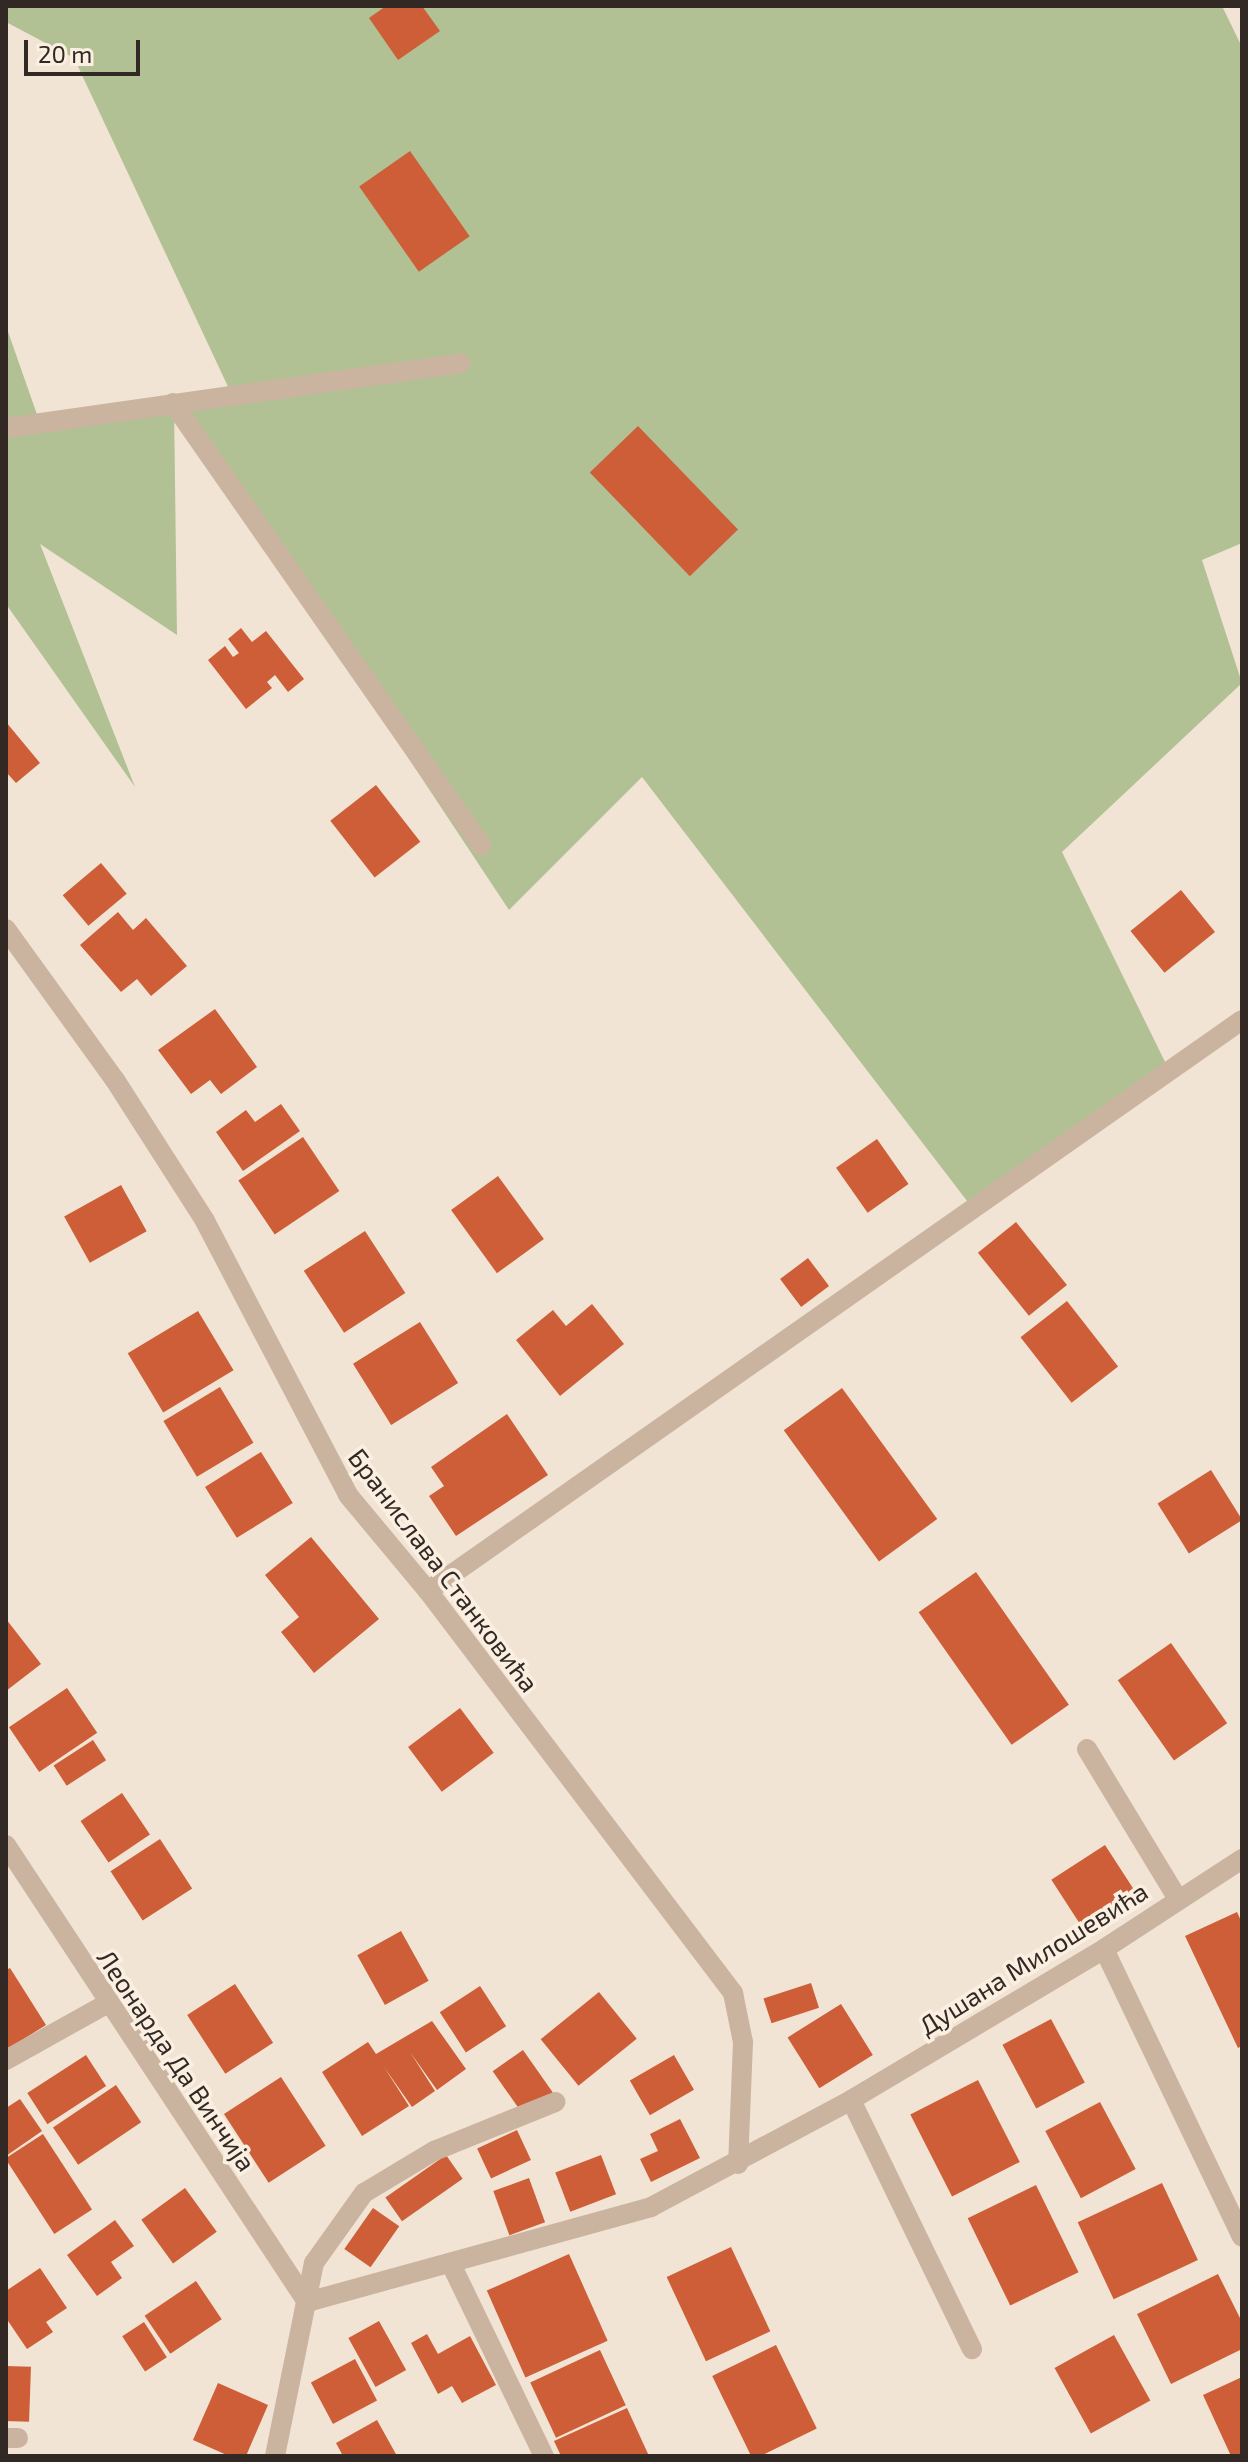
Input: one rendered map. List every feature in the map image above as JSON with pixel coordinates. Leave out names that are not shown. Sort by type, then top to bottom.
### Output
[{"type":"street","points":[[6,428],[460,363]]},
{"type":"street","points":[[173,403],[481,845]]},
{"type":"street","name":"Бранислава Станковића","points":[[6,929],[115,1080],[205,1221],[348,1495],[428,1591],[733,1993],[743,2042],[738,2164]]},
{"type":"street","points":[[428,1591],[1242,1020]]},
{"type":"street","points":[[1087,1749],[1178,1899]]},
{"type":"street","name":"Леонарда Да Винчија","points":[[6,1845],[106,2004],[295,2277],[307,2302]]},
{"type":"street","name":"Душана Милошевића","points":[[307,2302],[651,2207],[738,2164],[851,2100],[1104,1949],[1242,1859]]},
{"type":"street","points":[[1104,1949],[1242,2237]]},
{"type":"street","points":[[6,2060],[106,2004]]},
{"type":"street","points":[[851,2100],[972,2349]]},
{"type":"street","points":[[275,2456],[314,2263],[364,2193],[434,2151],[555,2102]]},
{"type":"street","points":[[451,2264],[544,2456]]},
{"type":"green space","points":[[6,6],[1222,6],[1242,47],[1242,543],[1202,560],[1242,683],[1062,852],[1170,1072],[974,1210],[642,777],[509,910],[174,404],[177,635],[40,544],[135,787],[6,604],[6,326],[40,423],[231,393],[74,58],[6,22]]},
{"type":"building","points":[[386,6],[422,6],[440,31],[398,60],[369,18]]},
{"type":"building","points":[[410,151],[470,236],[419,272],[359,187]]},
{"type":"building","points":[[638,426],[738,530],[690,576],[590,473]]},
{"type":"building","points":[[241,628],[252,642],[266,631],[304,679],[288,692],[275,675],[267,682],[272,688],[246,709],[208,660],[225,646],[233,657],[239,653],[228,639]]},
{"type":"building","points":[[6,722],[40,763],[16,783],[6,772]]},
{"type":"building","points":[[376,785],[420,842],[375,877],[330,821]]},
{"type":"building","points":[[101,863],[127,894],[88,926],[63,895]]},
{"type":"building","points":[[1181,890],[1215,932],[1164,973],[1130,931]]},
{"type":"building","points":[[118,912],[133,930],[146,918],[187,966],[151,996],[137,979],[121,992],[80,945]]},
{"type":"building","points":[[215,1009],[257,1067],[221,1094],[210,1080],[191,1094],[158,1050]]},
{"type":"building","points":[[281,1104],[300,1131],[243,1171],[216,1132],[246,1110],[255,1122]]},
{"type":"building","points":[[303,1137],[339,1191],[275,1235],[238,1181]]},
{"type":"building","points":[[877,1139],[909,1184],[868,1213],[836,1168]]},
{"type":"building","points":[[498,1176],[544,1239],[497,1273],[451,1210]]},
{"type":"building","points":[[121,1185],[147,1231],[90,1263],[64,1217]]},
{"type":"building","points":[[1016,1222],[1067,1285],[1029,1316],[978,1253]]},
{"type":"building","points":[[365,1231],[405,1293],[344,1333],[304,1271]]},
{"type":"building","points":[[808,1258],[829,1286],[801,1307],[780,1279]]},
{"type":"building","points":[[1067,1301],[1118,1366],[1072,1403],[1021,1337]]},
{"type":"building","points":[[592,1304],[624,1344],[560,1396],[516,1340],[553,1310],[566,1326]]},
{"type":"building","points":[[198,1311],[234,1370],[163,1412],[128,1353]]},
{"type":"building","points":[[420,1322],[458,1383],[391,1425],[353,1364]]},
{"type":"building","points":[[220,1387],[253,1443],[197,1477],[163,1421]]},
{"type":"building","points":[[842,1388],[937,1519],[879,1561],[784,1430]]},
{"type":"building","points":[[507,1414],[548,1475],[456,1536],[429,1496],[444,1486],[431,1467]]},
{"type":"building","points":[[261,1452],[293,1503],[237,1538],[205,1487]]},
{"type":"building","points":[[1211,1470],[1242,1520],[1189,1553],[1158,1503]]},
{"type":"building","points":[[311,1537],[379,1619],[314,1673],[281,1632],[299,1617],[265,1575]]},
{"type":"building","points":[[976,1572],[1069,1705],[1012,1745],[919,1612]]},
{"type":"building","points":[[6,1619],[41,1664],[6,1691]]},
{"type":"building","points":[[1171,1643],[1227,1723],[1174,1761],[1118,1680]]},
{"type":"building","points":[[67,1688],[97,1733],[39,1772],[9,1727]]},
{"type":"building","points":[[460,1708],[494,1753],[442,1792],[408,1747]]},
{"type":"building","points":[[93,1740],[106,1760],[67,1786],[54,1766]]},
{"type":"building","points":[[122,1793],[150,1834],[109,1862],[81,1821]]},
{"type":"building","points":[[160,1839],[192,1888],[143,1921],[111,1871]]},
{"type":"building","points":[[1105,1845],[1135,1891],[1081,1926],[1051,1880]]},
{"type":"building","points":[[1237,1912],[1242,1923],[1242,2046],[1238,2048],[1185,1936]]},
{"type":"building","points":[[401,1931],[429,1981],[385,2005],[357,1955]]},
{"type":"building","points":[[10,1968],[46,2025],[6,2050],[6,1970]]},
{"type":"building","points":[[811,1983],[819,2008],[771,2023],[763,1998]]},
{"type":"building","points":[[235,1984],[273,2043],[225,2074],[187,2015]]},
{"type":"building","points":[[480,1986],[506,2026],[466,2052],[440,2012]]},
{"type":"building","points":[[599,1992],[637,2039],[578,2086],[541,2039]]},
{"type":"building","points":[[841,2004],[873,2055],[819,2088],[788,2037]]},
{"type":"building","points":[[1051,2019],[1085,2083],[1036,2108],[1002,2045]]},
{"type":"building","points":[[432,2021],[466,2069],[437,2090],[410,2052],[435,2091],[412,2107],[384,2067],[409,2106],[362,2136],[322,2072],[368,2042],[376,2054]]},
{"type":"building","points":[[523,2050],[553,2093],[523,2114],[493,2071]]},
{"type":"building","points":[[86,2055],[106,2086],[47,2124],[27,2093]]},
{"type":"building","points":[[674,2055],[694,2090],[650,2115],[630,2080]]},
{"type":"building","points":[[281,2077],[326,2146],[269,2183],[224,2114]]},
{"type":"building","points":[[978,2080],[1020,2162],[952,2196],[910,2115]]},
{"type":"building","points":[[116,2085],[141,2122],[78,2165],[53,2127]]},
{"type":"building","points":[[20,2099],[42,2131],[6,2156],[6,2108]]},
{"type":"building","points":[[1100,2102],[1136,2169],[1081,2198],[1045,2131]]},
{"type":"building","points":[[680,2119],[700,2158],[651,2182],[640,2159],[658,2151],[650,2134]]},
{"type":"building","points":[[517,2130],[531,2160],[491,2179],[477,2149]]},
{"type":"building","points":[[43,2134],[92,2209],[54,2234],[6,2160]]},
{"type":"building","points":[[446,2155],[463,2179],[402,2221],[385,2197]]},
{"type":"building","points":[[601,2155],[616,2194],[570,2212],[555,2173]]},
{"type":"building","points":[[529,2178],[545,2222],[509,2235],[493,2191]]},
{"type":"building","points":[[1162,2183],[1198,2260],[1114,2299],[1078,2222]]},
{"type":"building","points":[[1036,2185],[1079,2272],[1010,2305],[968,2218]]},
{"type":"building","points":[[185,2188],[217,2232],[173,2263],[141,2220]]},
{"type":"building","points":[[373,2208],[399,2226],[371,2267],[344,2249]]},
{"type":"building","points":[[115,2220],[134,2246],[111,2262],[122,2278],[97,2296],[67,2255]]},
{"type":"building","points":[[731,2247],[770,2331],[706,2361],[667,2277]]},
{"type":"building","points":[[569,2254],[608,2341],[525,2377],[487,2291]]},
{"type":"building","points":[[40,2268],[67,2308],[46,2322],[53,2332],[27,2349],[6,2318],[6,2291]]},
{"type":"building","points":[[1218,2274],[1242,2322],[1242,2349],[1171,2384],[1137,2314]]},
{"type":"building","points":[[196,2281],[222,2319],[170,2354],[145,2316]]},
{"type":"building","points":[[379,2321],[406,2370],[376,2387],[348,2338]]},
{"type":"building","points":[[144,2322],[167,2357],[145,2371],[122,2336]]},
{"type":"building","points":[[427,2334],[438,2354],[470,2336],[496,2385],[462,2403],[452,2386],[438,2394],[411,2343]]},
{"type":"building","points":[[1114,2335],[1150,2401],[1091,2434],[1055,2368]]},
{"type":"building","points":[[776,2345],[817,2429],[761,2456],[751,2456],[712,2376]]},
{"type":"building","points":[[600,2350],[626,2405],[556,2438],[530,2383]]},
{"type":"building","points":[[355,2359],[377,2400],[333,2424],[311,2382]]},
{"type":"building","points":[[6,2366],[31,2367],[29,2422],[6,2421]]},
{"type":"building","points":[[1242,2377],[1242,2456],[1231,2456],[1203,2395]]},
{"type":"building","points":[[218,2383],[268,2405],[246,2456],[229,2456],[193,2440]]},
{"type":"building","points":[[627,2408],[649,2456],[561,2456],[554,2441]]},
{"type":"building","points":[[377,2420],[397,2456],[343,2456],[336,2443]]}]
